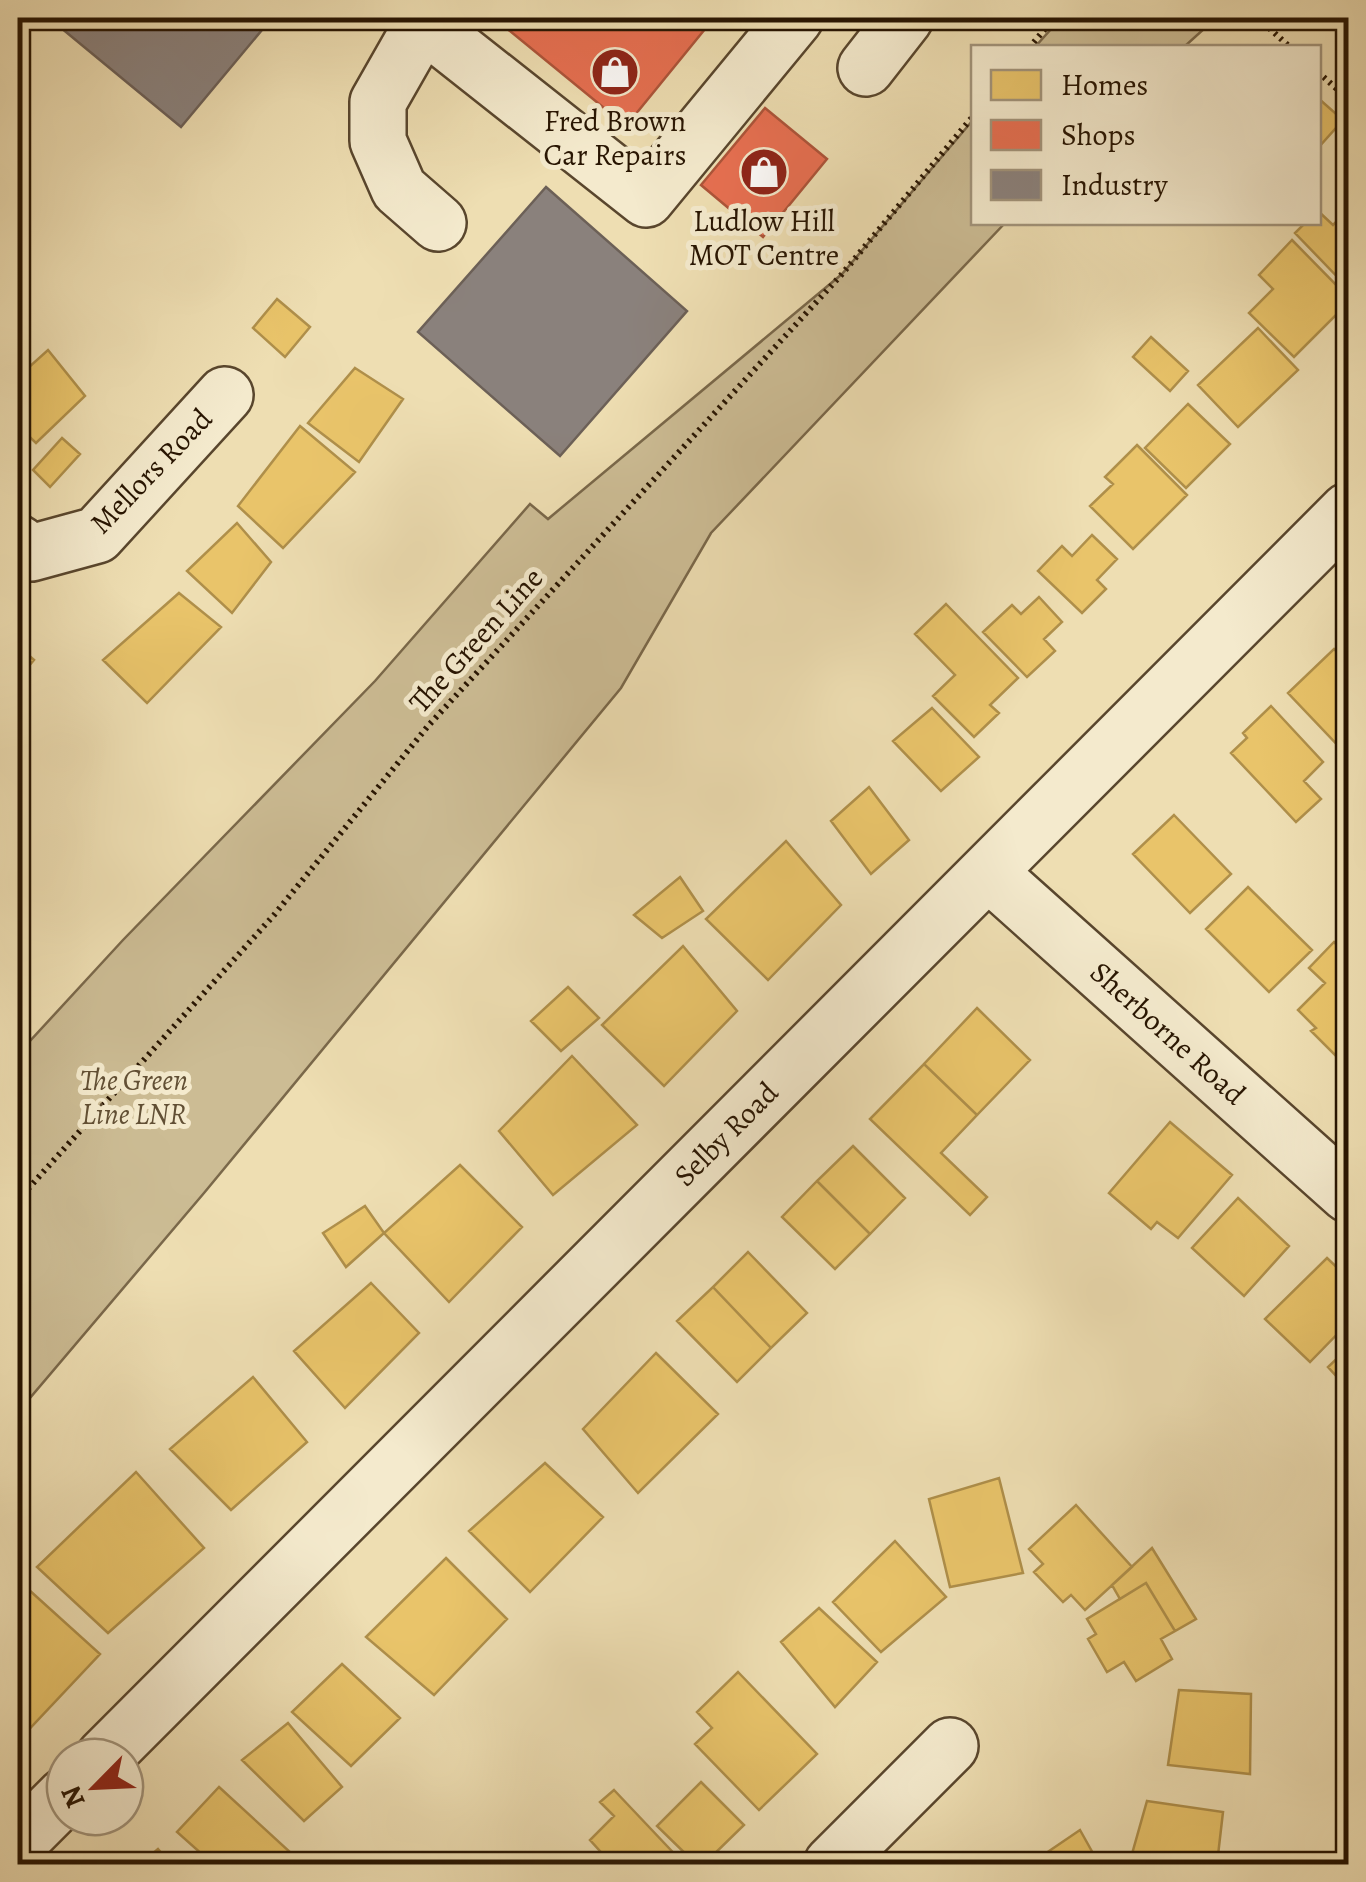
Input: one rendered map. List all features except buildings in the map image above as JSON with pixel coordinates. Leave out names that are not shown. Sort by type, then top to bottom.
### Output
[{"type":"street","points":[[438,223],[399,189],[378,141],[378,102],[422,20],[646,199],[795,18]]},
{"type":"street","points":[[866,68],[905,18]]},
{"type":"street","name":"Mellors Road","points":[[18,543],[31,552],[97,535],[225,395]]},
{"type":"street","name":"Selby Road","points":[[124,1737],[1348,511]]},
{"type":"street","name":"Sherborne Road","points":[[988,872],[1348,1194]]},
{"type":"street","points":[[832,1864],[950,1746]]},
{"type":"street","points":[[18,1843],[45,1816]]},
{"type":"path","points":[[1032,45],[1054,18]]},
{"type":"path","points":[[1258,18],[1289,45]]},
{"type":"path","points":[[1321,75],[1348,99]]},
{"type":"path","name":"The Green Line","points":[[18,1200],[274,915],[428,726],[842,274],[971,119]]},
{"type":"green space","points":[[1061,18],[1216,18],[1186,45],[1037,45]]},
{"type":"green space","name":"The Green Line LNR","points":[[971,122],[971,225],[1003,225],[711,533],[621,688],[18,1412],[18,1054],[375,681],[530,504],[548,519],[842,274]]},
{"type":"place","name":"Fred Brown Car Repairs","points":[[615,72]]},
{"type":"place","name":"Ludlow Hill MOT Centre","points":[[764,172]]}]
